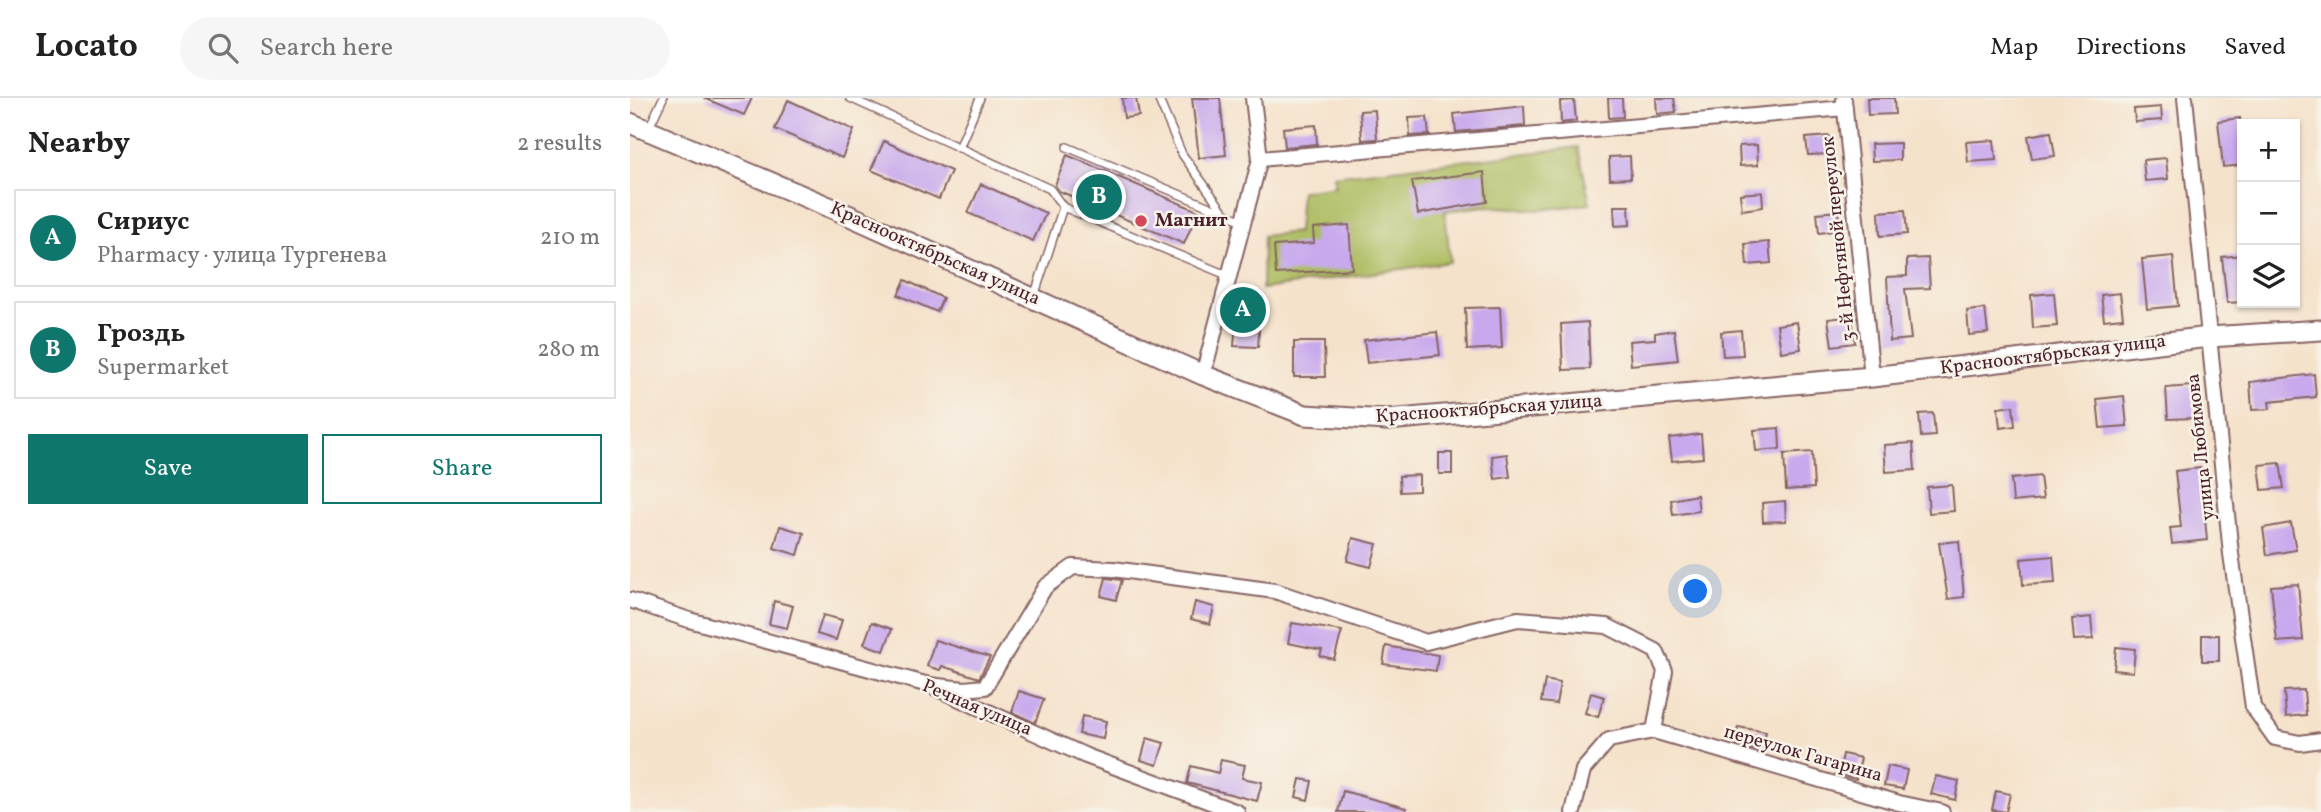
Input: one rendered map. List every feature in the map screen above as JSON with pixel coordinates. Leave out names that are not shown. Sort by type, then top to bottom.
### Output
[{"type":"street","points":[[1203,375],[1260,159],[1253,98]]},
{"type":"street","name":"улица Любимова","points":[[2185,98],[2231,554],[2253,707],[2275,738],[2300,743],[2321,740]]},
{"type":"street","points":[[1260,159],[1844,103]]},
{"type":"street","name":"3-й Нефтяной переулок","points":[[1844,103],[1872,377]]},
{"type":"street","name":"Краснооктябрьская улица","points":[[636,129],[848,215],[1203,375],[1305,415],[1387,420],[1872,377],[2209,337],[2321,330]]},
{"type":"street","points":[[929,685],[964,689],[985,687],[1045,587],[1073,567],[1113,569],[1275,591],[1426,642],[1518,619],[1607,626],[1656,651],[1665,671],[1654,731],[1609,740],[1583,770],[1573,812]]},
{"type":"street","name":"Речная улица","points":[[630,600],[689,620],[929,685],[1086,756],[1237,812]]},
{"type":"street","name":"переулок Гагарина","points":[[1654,731],[1941,812]]},
{"type":"lane","points":[[636,129],[663,98]]},
{"type":"lane","points":[[850,98],[1050,189],[1063,206],[1229,276]]},
{"type":"lane","points":[[959,148],[980,98]]},
{"type":"lane","points":[[1158,98],[1182,154],[1226,215]]},
{"type":"lane","points":[[1067,147],[1244,222]]},
{"type":"lane","points":[[1034,298],[1063,206]]},
{"type":"green space","points":[[1578,147],[1590,204],[1540,210],[1484,206],[1445,211],[1450,262],[1262,289],[1263,236],[1298,232],[1301,191],[1335,186],[1333,176]]},
{"type":"building","points":[[704,98],[752,98],[744,115]]},
{"type":"building","points":[[1122,98],[1136,98],[1139,116],[1124,118]]},
{"type":"building","points":[[1192,98],[1220,98],[1226,155],[1199,158]]},
{"type":"building","points":[[1608,98],[1622,98],[1623,117],[1609,118]]},
{"type":"building","points":[[1656,98],[1674,98],[1676,112],[1657,114]]},
{"type":"building","points":[[1867,98],[1894,98],[1895,114],[1868,115]]},
{"type":"building","points":[[788,100],[854,130],[842,158],[775,129]]},
{"type":"building","points":[[1574,100],[1576,121],[1561,123],[1560,101]]},
{"type":"building","points":[[1524,106],[1525,126],[1456,132],[1454,114]]},
{"type":"building","points":[[2161,107],[2162,120],[2135,122],[2134,109]]},
{"type":"building","points":[[1375,110],[1377,139],[1362,140],[1360,111]]},
{"type":"building","points":[[1427,117],[1429,135],[1410,136],[1409,118]]},
{"type":"building","points":[[2240,118],[2237,119],[2237,166],[2223,167],[2218,121]]},
{"type":"building","points":[[1316,125],[1317,144],[1285,147],[1283,128]]},
{"type":"building","points":[[2051,132],[2055,156],[2032,159],[2028,136]]},
{"type":"building","points":[[1829,136],[1830,154],[1808,155],[1806,138]]},
{"type":"building","points":[[1994,140],[1996,160],[1968,162],[1966,142]]},
{"type":"building","points":[[884,141],[951,171],[939,199],[871,170]]},
{"type":"building","points":[[1900,143],[1900,160],[1872,161],[1871,144]]},
{"type":"building","points":[[1757,145],[1758,165],[1740,166],[1739,146]]},
{"type":"building","points":[[1067,155],[1198,211],[1184,244],[1059,191],[1055,185]]},
{"type":"building","points":[[1630,156],[1631,178],[1610,179],[1609,157]]},
{"type":"building","points":[[2166,158],[2168,179],[2145,181],[2143,160]]},
{"type":"building","points":[[1484,172],[1487,202],[1418,214],[1412,181]]},
{"type":"building","points":[[981,184],[1046,213],[1033,241],[968,213]]},
{"type":"building","points":[[1762,192],[1763,207],[1742,210],[1740,194]]},
{"type":"building","points":[[1614,206],[1629,206],[1630,225],[1615,226]]},
{"type":"building","points":[[1905,210],[1907,234],[1880,236],[1879,212]]},
{"type":"building","points":[[1838,211],[1840,230],[1819,233],[1817,213]]},
{"type":"building","points":[[1349,225],[1352,269],[1276,274],[1274,246],[1314,243],[1313,228]]},
{"type":"building","points":[[1769,242],[1771,263],[1747,265],[1745,244]]},
{"type":"building","points":[[2173,256],[2178,306],[2147,309],[2142,259]]},
{"type":"building","points":[[2237,256],[2237,302],[2227,303],[2222,257]]},
{"type":"building","points":[[1928,258],[1930,288],[1905,289],[1911,339],[1890,341],[1887,277],[1907,276],[1907,259]]},
{"type":"building","points":[[905,280],[943,298],[937,312],[898,295]]},
{"type":"building","points":[[2054,293],[2057,326],[2033,328],[2031,295]]},
{"type":"building","points":[[2120,293],[2123,318],[2104,320],[2101,295]]},
{"type":"building","points":[[1238,298],[1261,300],[1258,347],[1234,346]]},
{"type":"building","points":[[1500,307],[1502,348],[1467,350],[1465,308]]},
{"type":"building","points":[[1985,309],[1988,333],[1969,335],[1967,311]]},
{"type":"building","points":[[1852,316],[1855,343],[1832,346],[1828,319]]},
{"type":"building","points":[[1588,322],[1590,369],[1563,370],[1561,324]]},
{"type":"building","points":[[1797,322],[1801,349],[1781,352],[1777,325]]},
{"type":"building","points":[[1674,330],[1678,360],[1631,365],[1629,341],[1655,339],[1655,333]]},
{"type":"building","points":[[1741,330],[1743,355],[1723,356],[1721,332]]},
{"type":"building","points":[[1437,332],[1440,355],[1367,363],[1364,340]]},
{"type":"building","points":[[1294,342],[1324,342],[1325,377],[1294,377]]},
{"type":"building","points":[[2314,374],[2316,397],[2269,402],[2270,409],[2252,410],[2250,382]]},
{"type":"building","points":[[2192,386],[2195,418],[2168,419],[2166,388]]},
{"type":"building","points":[[2124,396],[2127,426],[2100,428],[2097,399]]},
{"type":"building","points":[[2013,406],[2015,426],[2000,428],[1998,408]]},
{"type":"building","points":[[1933,413],[1935,436],[1921,437],[1919,414]]},
{"type":"building","points":[[1779,428],[1780,449],[1756,451],[1754,430]]},
{"type":"building","points":[[1701,434],[1703,458],[1672,461],[1669,438]]},
{"type":"building","points":[[1913,443],[1915,470],[1886,472],[1884,445]]},
{"type":"building","points":[[1812,452],[1814,488],[1786,490],[1784,454]]},
{"type":"building","points":[[1439,453],[1452,453],[1452,474],[1439,474]]},
{"type":"building","points":[[1507,454],[1510,477],[1495,479],[1492,456]]},
{"type":"building","points":[[2280,463],[2284,488],[2262,490],[2259,465]]},
{"type":"building","points":[[2200,468],[2207,540],[2172,544],[2170,528],[2181,527],[2175,471]]},
{"type":"building","points":[[1419,475],[1419,491],[1400,492],[1399,476]]},
{"type":"building","points":[[2040,476],[2043,499],[2013,502],[2011,479]]},
{"type":"building","points":[[1952,485],[1954,511],[1929,513],[1927,487]]},
{"type":"building","points":[[1697,495],[1699,511],[1673,515],[1671,500]]},
{"type":"building","points":[[1785,501],[1786,521],[1763,522],[1762,503]]},
{"type":"building","points":[[2291,523],[2296,550],[2267,555],[2263,528]]},
{"type":"building","points":[[780,526],[804,533],[798,555],[774,548]]},
{"type":"building","points":[[1353,538],[1377,544],[1371,567],[1347,561]]},
{"type":"building","points":[[1959,541],[1964,597],[1948,599],[1939,543]]},
{"type":"building","points":[[2053,556],[2055,583],[2023,585],[2021,559]]},
{"type":"building","points":[[1106,578],[1122,580],[1116,600],[1101,596]]},
{"type":"building","points":[[2298,584],[2303,640],[2277,642],[2271,586]]},
{"type":"building","points":[[774,601],[793,606],[787,628],[769,624]]},
{"type":"building","points":[[1195,602],[1214,607],[1210,624],[1191,619]]},
{"type":"building","points":[[823,615],[842,620],[836,640],[817,634]]},
{"type":"building","points":[[2091,617],[2093,639],[2074,640],[2072,619]]},
{"type":"building","points":[[872,622],[892,629],[884,651],[864,644]]},
{"type":"building","points":[[1292,623],[1342,631],[1334,659],[1320,656],[1322,650],[1288,643]]},
{"type":"building","points":[[2202,635],[2219,635],[2219,661],[2202,661]]},
{"type":"building","points":[[935,640],[990,657],[979,678],[942,666],[940,670],[927,666]]},
{"type":"building","points":[[1386,646],[1438,655],[1436,671],[1383,664]]},
{"type":"building","points":[[2116,647],[2135,649],[2133,672],[2114,670]]},
{"type":"building","points":[[1545,680],[1560,683],[1556,704],[1541,702]]},
{"type":"building","points":[[2304,690],[2306,715],[2286,717],[2284,691]]},
{"type":"building","points":[[1019,691],[1044,699],[1035,723],[1012,712]]},
{"type":"building","points":[[1591,693],[1604,697],[1598,717],[1585,713]]},
{"type":"building","points":[[1082,716],[1106,721],[1103,739],[1079,734]]},
{"type":"building","points":[[1738,727],[1766,732],[1762,751],[1735,745]]},
{"type":"building","points":[[1147,738],[1164,743],[1157,765],[1141,760]]},
{"type":"building","points":[[1843,754],[1861,758],[1856,779],[1839,775]]},
{"type":"building","points":[[1221,760],[1245,765],[1242,778],[1262,782],[1257,801],[1187,783],[1191,766],[1218,773]]},
{"type":"building","points":[[1888,766],[1907,770],[1903,789],[1884,786]]},
{"type":"building","points":[[1936,776],[1959,781],[1955,800],[1931,794]]},
{"type":"building","points":[[1300,779],[1312,781],[1308,800],[1296,797]]},
{"type":"building","points":[[1343,791],[1406,808],[1405,812],[1338,812]]},
{"type":"building","points":[[1996,791],[2010,794],[2006,812],[1992,810]]},
{"type":"place","name":"Гроздь","points":[[1099,197]]},
{"type":"place","name":"Магнит","points":[[1141,221]]},
{"type":"place","name":"Сириус","points":[[1243,310]]}]
